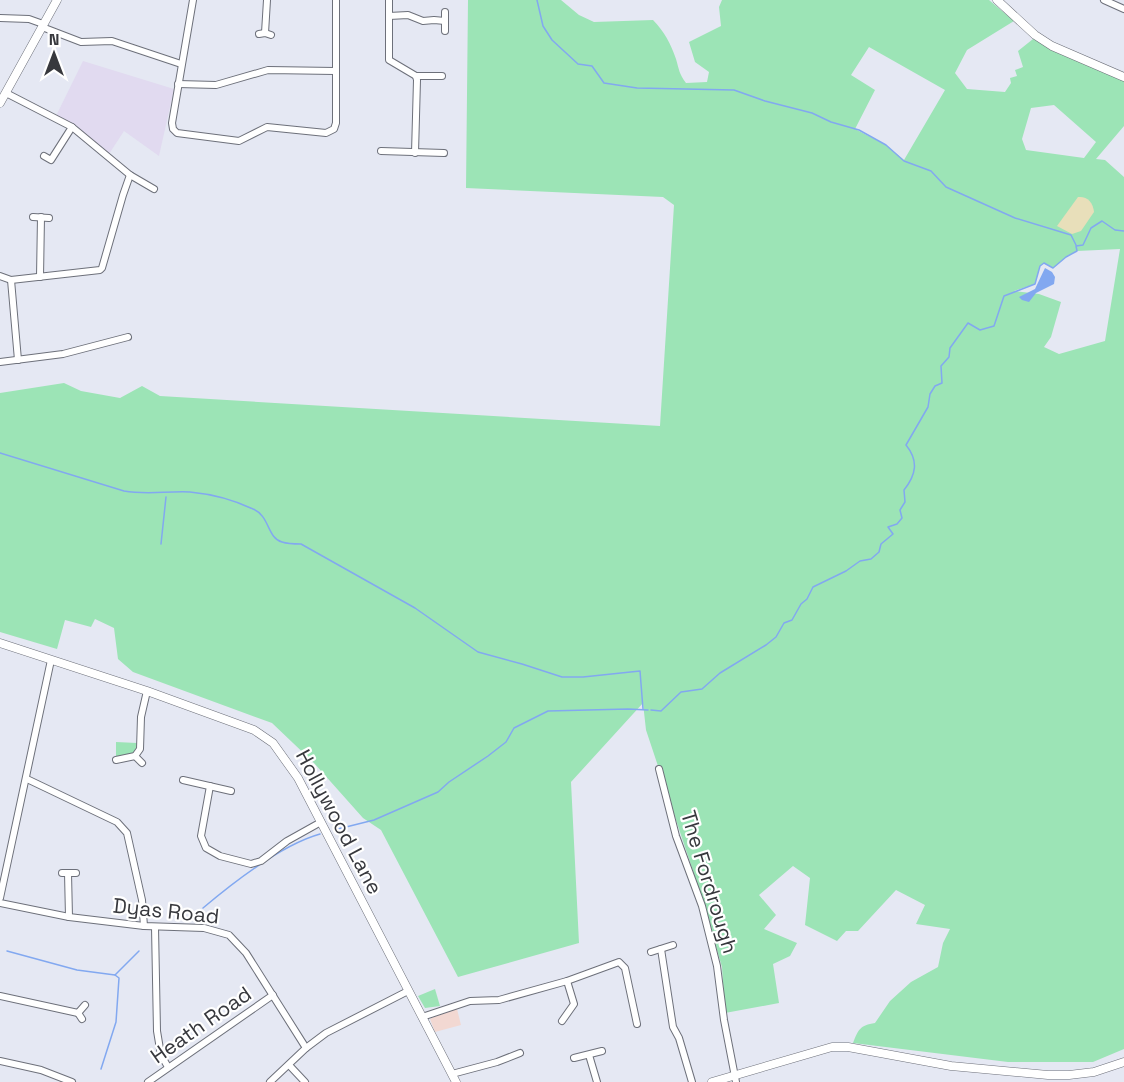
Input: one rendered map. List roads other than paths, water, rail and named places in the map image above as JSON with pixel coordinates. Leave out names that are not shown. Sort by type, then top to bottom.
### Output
[{"type":"street","points":[[0,103],[57,0]]},
{"type":"street","points":[[193,0],[172,123],[174,132],[239,141],[267,127],[326,133],[334,129],[336,123],[336,0]]},
{"type":"street","points":[[265,34],[267,0]]},
{"type":"street","points":[[389,0],[389,60],[416,76],[442,76]]},
{"type":"street","points":[[997,0],[1052,46],[1124,76]]},
{"type":"street","points":[[1104,0],[1124,9]]},
{"type":"street","points":[[445,12],[445,31]]},
{"type":"street","points":[[389,16],[408,15],[423,21],[445,21]]},
{"type":"street","points":[[0,18],[30,19],[81,42],[112,41],[181,64]]},
{"type":"street","points":[[178,84],[204,86],[228,83],[267,70],[335,71]]},
{"type":"street","points":[[415,153],[416,76]]},
{"type":"street","points":[[6,93],[72,128],[130,175],[154,189]]},
{"type":"street","points":[[44,156],[51,160],[72,128]]},
{"type":"street","points":[[381,151],[444,153]]},
{"type":"street","points":[[0,276],[11,280],[95,272],[102,268],[130,175]]},
{"type":"street","points":[[33,217],[49,218]]},
{"type":"street","points":[[40,276],[41,217]]},
{"type":"street","points":[[11,280],[18,360]]},
{"type":"street","points":[[0,362],[63,354],[128,337]]},
{"type":"street","name":"Hollywood Lane","points":[[0,643],[147,692],[254,730],[266,737],[288,763],[321,822],[454,1078]]},
{"type":"street","points":[[0,900],[51,660]]},
{"type":"street","points":[[116,760],[135,756],[140,749],[141,717],[147,692]]},
{"type":"street","points":[[135,756],[142,763]]},
{"type":"street","name":"The Fordrough","points":[[659,769],[676,836],[702,906],[717,966],[735,1079]]},
{"type":"street","points":[[27,778],[123,827],[127,833],[142,900],[144,926]]},
{"type":"street","points":[[183,780],[231,791]]},
{"type":"street","points":[[210,786],[201,831],[202,841],[206,848],[230,859],[251,864],[261,861],[287,841],[321,822]]},
{"type":"street","points":[[69,917],[65,873],[76,873]]},
{"type":"street","name":"Dyas Road","points":[[0,900],[69,917],[155,927],[204,928],[229,935],[246,953],[306,1048]]},
{"type":"street","points":[[155,927],[157,1031],[161,1055],[168,1067]]},
{"type":"street","points":[[651,952],[673,945]]},
{"type":"street","points":[[661,949],[673,1027],[679,1038],[692,1082]]},
{"type":"street","points":[[422,1017],[470,1001],[499,1000],[567,981],[619,962],[623,964],[638,1020]]},
{"type":"street","points":[[562,1022],[574,1004],[567,981]]},
{"type":"street","points":[[270,1082],[306,1048],[326,1033],[408,991]]},
{"type":"street","name":"Heath Road","points":[[148,1082],[273,995]]},
{"type":"street","points":[[0,996],[80,1016],[85,1005]]},
{"type":"street","points":[[712,1082],[735,1079],[803,1054],[839,1047],[951,1066],[1048,1075],[1094,1072],[1124,1062]]},
{"type":"street","points":[[506,1050],[509,1058]]},
{"type":"street","points":[[574,1058],[602,1051]]},
{"type":"street","points":[[454,1078],[520,1053]]},
{"type":"street","points":[[589,1055],[597,1082]]},
{"type":"street","points":[[0,1061],[41,1070],[69,1081]]},
{"type":"street","points":[[289,1065],[305,1082]]},
{"type":"water","points":[[1045,268],[1055,277],[1054,284],[1036,293],[1029,302],[1022,300],[1019,297],[1035,289]]},
{"type":"waterway","points":[[537,0],[543,26],[552,40],[578,64],[592,66],[604,83],[637,88],[734,90],[812,113],[831,122],[859,130],[886,145],[904,161],[931,171],[946,187],[1015,218],[1071,235],[1076,245]]},
{"type":"waterway","points":[[651,710],[661,711],[681,692],[702,689],[720,673],[766,645],[776,637],[784,623],[792,620],[813,587],[846,571],[860,561],[871,559],[879,552],[881,544],[893,534],[888,527],[897,524],[902,518],[900,510],[905,502],[904,490],[911,479],[914,468],[913,457],[906,445],[928,407],[930,394],[935,386],[942,383],[941,366],[949,357],[950,348],[968,323],[980,330],[994,326],[1004,296],[1035,284],[1040,266],[1044,263],[1053,268],[1077,251],[1076,246],[1083,245],[1091,228],[1102,221],[1115,230],[1124,231]]},
{"type":"waterway","points":[[0,453],[124,491],[198,493],[246,506],[259,512],[277,540],[301,544],[415,608],[478,652],[562,677],[640,671],[643,709]]},
{"type":"waterway","points":[[161,544],[166,497]]},
{"type":"waterway","points":[[334,830],[374,820],[438,792],[506,742],[514,728],[548,711],[648,710]]},
{"type":"waterway","points":[[203,908],[274,855],[320,834]]},
{"type":"waterway","points":[[7,951],[77,970],[115,975],[139,951]]},
{"type":"waterway","points":[[101,1069],[116,1022],[119,978],[115,975]]}]
